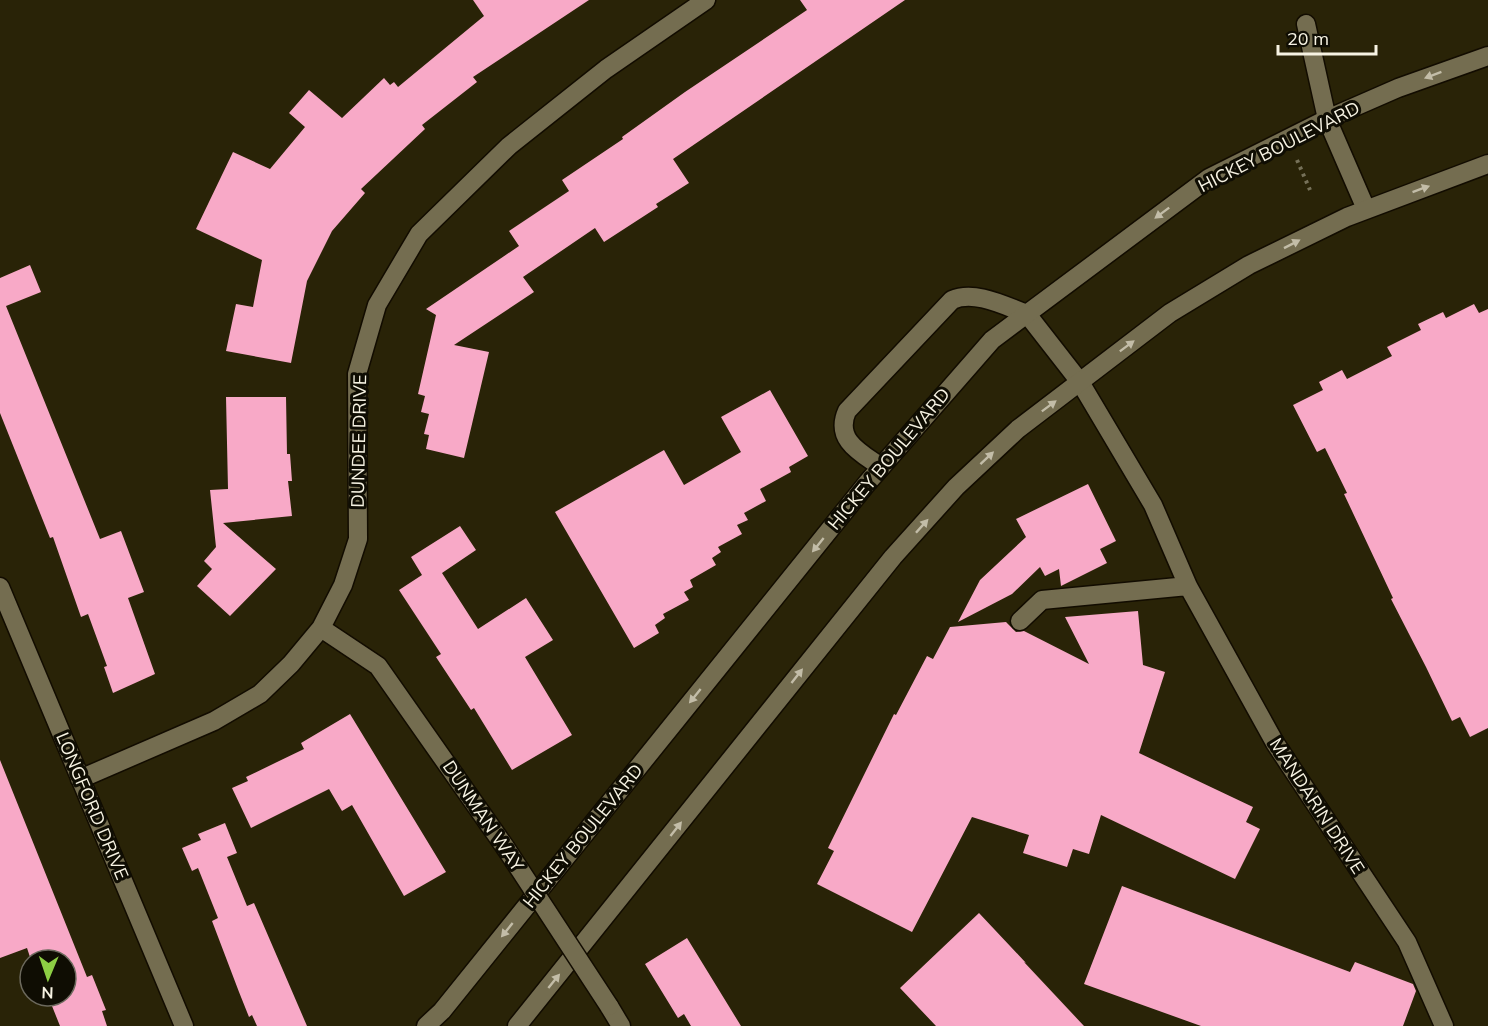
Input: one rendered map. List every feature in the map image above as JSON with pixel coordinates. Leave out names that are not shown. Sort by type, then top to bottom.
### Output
[{"type":"street","name":"DUNDEE DRIVE","points":[[80,779],[214,721],[260,694],[291,664],[321,628],[343,585],[358,539],[357,374],[377,305],[419,234],[509,146],[606,69],[706,0]]},
{"type":"street","points":[[1306,24],[1327,119],[1366,209]]},
{"type":"street","name":"HICKEY BOULEVARD","points":[[426,1026],[442,1011],[881,467],[992,340],[1209,177],[1327,119],[1398,88],[1488,56]]},
{"type":"street","points":[[517,1026],[893,557],[956,487],[1018,429],[1170,313],[1249,266],[1366,209],[1488,164]]},
{"type":"street","points":[[881,467],[851,446],[843,432],[843,421],[848,411],[952,300],[960,296],[989,300],[1027,314]]},
{"type":"street","name":"MANDARIN DRIVE","points":[[1027,314],[1080,382],[1153,505],[1188,586],[1275,743],[1407,942],[1444,1026]]},
{"type":"street","points":[[1020,621],[1042,600],[1188,586]]},
{"type":"street","name":"LONGFORD DRIVE","points":[[0,587],[184,1026]]},
{"type":"street","name":"DUNMAN WAY","points":[[321,628],[378,666],[505,847],[621,1026]]},
{"type":"path","points":[[1294,153],[1310,190]]},
{"type":"building","points":[[473,0],[589,0],[473,77],[477,82],[422,125],[425,129],[361,189],[365,193],[332,231],[307,281],[291,363],[226,351],[236,304],[253,307],[262,260],[196,229],[233,152],[270,169],[305,127],[289,113],[309,90],[342,118],[384,78],[390,85],[394,82],[398,87],[484,16]]},
{"type":"building","points":[[800,0],[905,0],[673,159],[689,183],[656,204],[658,207],[604,242],[595,228],[523,277],[534,292],[454,345],[489,352],[464,458],[426,449],[429,435],[424,434],[429,414],[421,412],[425,396],[418,394],[436,315],[426,309],[519,246],[509,231],[569,191],[562,180],[623,139],[622,137],[685,92],[807,10]]},
{"type":"building","points":[[30,265],[41,292],[6,306],[100,539],[121,531],[144,592],[128,598],[155,674],[113,693],[104,667],[107,666],[88,614],[81,617],[53,537],[50,538],[0,413],[0,278]]},
{"type":"building","points":[[1474,304],[1479,313],[1488,309],[1488,728],[1470,737],[1460,717],[1452,721],[1391,599],[1393,598],[1325,448],[1317,452],[1293,405],[1323,390],[1319,382],[1342,370],[1347,379],[1392,356],[1387,347],[1421,330],[1418,324],[1443,312],[1446,318]]},
{"type":"building","points":[[770,390],[808,456],[789,467],[791,472],[760,489],[766,501],[744,513],[748,520],[737,525],[742,534],[718,547],[721,552],[712,558],[716,565],[690,580],[693,587],[684,592],[689,600],[663,614],[665,618],[655,625],[659,633],[634,648],[555,512],[664,450],[684,485],[741,452],[721,417]]},
{"type":"building","points":[[226,397],[286,397],[287,454],[290,454],[292,481],[288,481],[292,516],[223,523],[276,569],[230,616],[197,586],[212,569],[204,561],[216,547],[210,490],[228,489]]},
{"type":"building","points":[[1088,484],[1116,541],[1100,549],[1107,563],[1061,586],[1059,569],[1045,576],[1040,567],[1012,594],[958,622],[980,580],[1026,537],[1016,519]]},
{"type":"building","points":[[460,526],[476,550],[442,573],[478,629],[526,598],[553,640],[525,657],[572,735],[512,770],[474,708],[471,710],[436,657],[441,654],[399,590],[422,575],[411,557]]},
{"type":"building","points":[[1138,611],[1143,665],[1165,672],[1139,753],[1253,807],[1246,822],[1260,829],[1235,879],[1101,815],[1089,854],[1073,849],[1067,867],[1023,853],[1029,835],[972,817],[912,932],[817,884],[834,851],[828,848],[894,714],[896,715],[927,656],[933,659],[950,627],[1006,622],[1016,632],[1024,631],[1089,664],[1065,617]]},
{"type":"building","points":[[350,714],[446,872],[404,896],[352,805],[342,811],[329,789],[251,828],[232,788],[248,781],[246,777],[304,749],[301,743]]},
{"type":"building","points":[[0,760],[75,948],[18,948],[18,951],[0,958]]},
{"type":"building","points":[[225,823],[237,853],[227,857],[247,906],[254,903],[307,1026],[257,1026],[252,1015],[249,1017],[212,921],[218,918],[198,868],[192,871],[182,848],[201,840],[198,834]]},
{"type":"building","points":[[1122,886],[1350,972],[1355,962],[1413,984],[1416,991],[1403,1026],[1201,1026],[1084,984]]},
{"type":"building","points":[[979,913],[1084,1026],[936,1026],[900,988]]},
{"type":"building","points":[[687,938],[741,1026],[691,1026],[684,1014],[678,1018],[645,964]]},
{"type":"building","points":[[78,955],[87,977],[92,975],[106,1010],[102,1011],[107,1026],[60,1026],[53,1008],[78,1008]]}]
